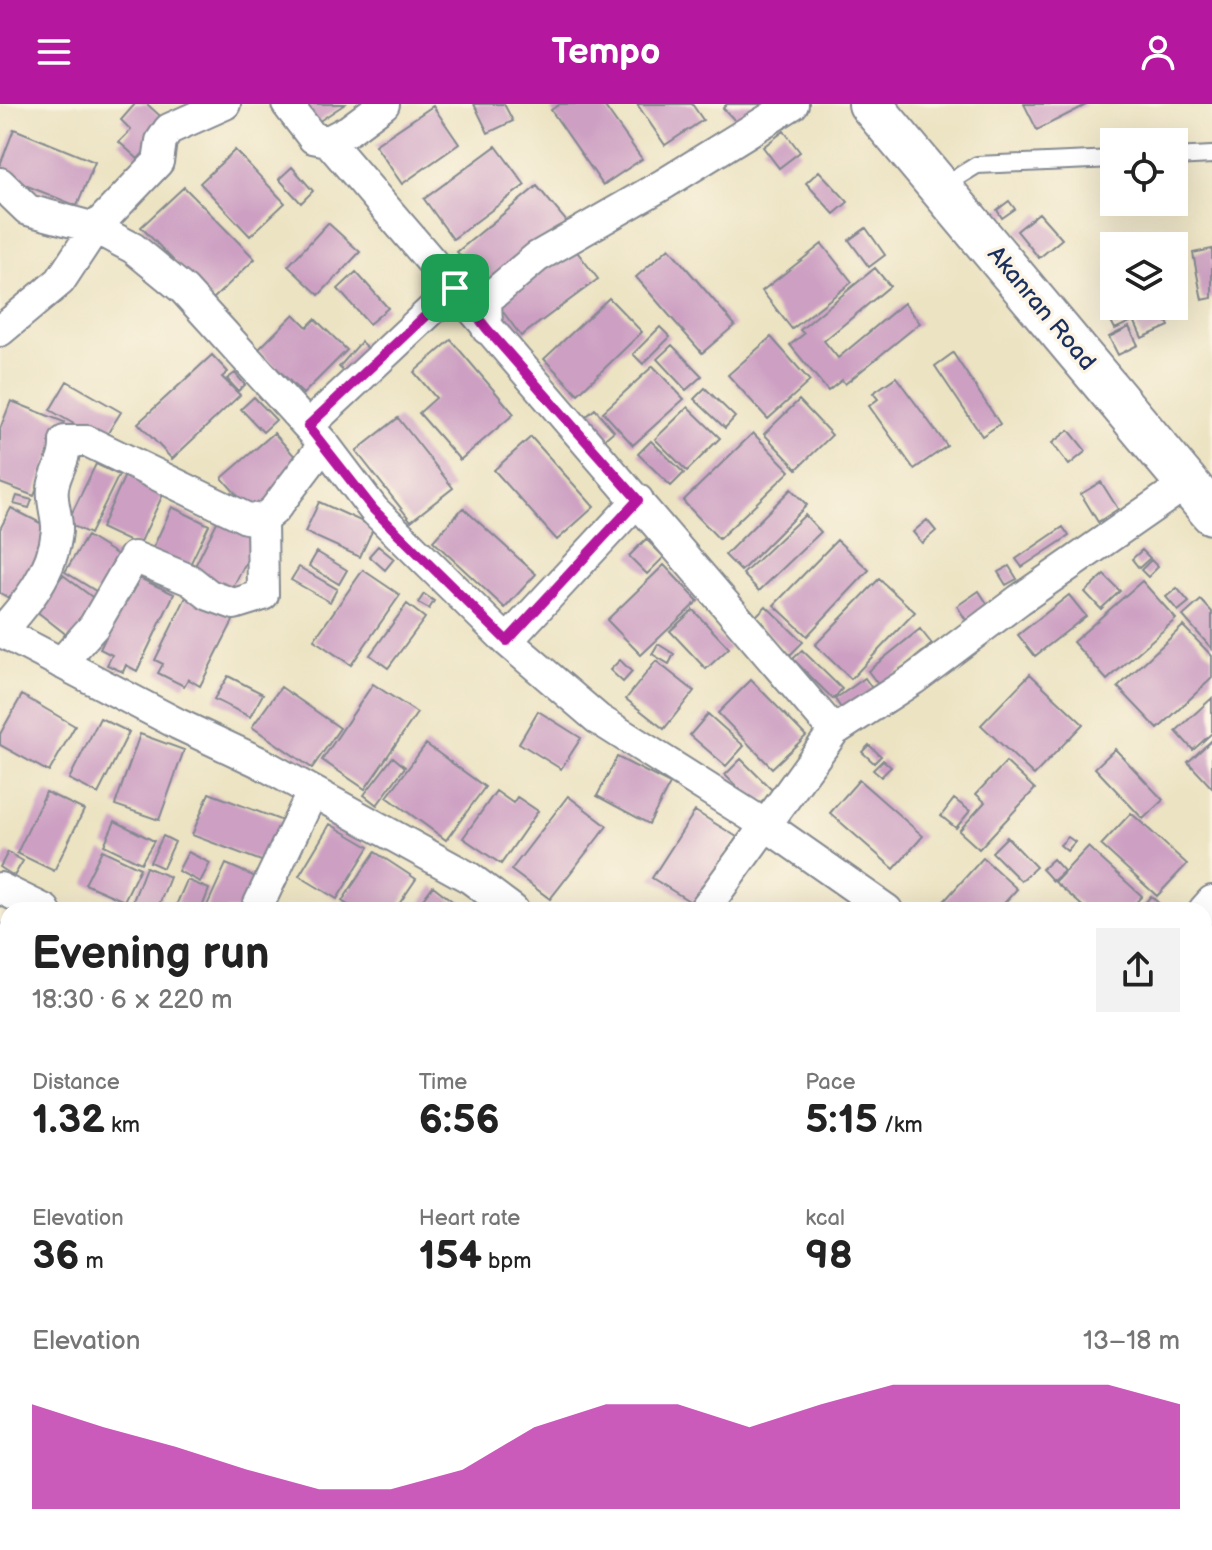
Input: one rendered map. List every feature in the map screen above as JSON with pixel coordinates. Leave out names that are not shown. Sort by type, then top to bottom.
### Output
[{"type":"main road","name":"Akanran Road","points":[[870,104],[1200,498]]},
{"type":"street","points":[[0,331],[60,281],[95,228],[158,162],[161,141],[169,129],[225,104]]},
{"type":"street","points":[[287,104],[313,138],[328,141],[384,104]]},
{"type":"street","points":[[487,329],[486,300],[537,257],[664,184],[793,104]]},
{"type":"street","points":[[328,141],[446,295],[487,329],[638,500],[834,731]]},
{"type":"street","points":[[0,183],[28,210],[95,228],[133,248],[184,290],[316,435],[374,510],[507,641],[598,719],[767,826],[876,902]]},
{"type":"street","points":[[446,295],[316,435],[274,510],[262,520],[246,518],[87,441],[65,441],[66,456],[53,487],[57,530],[51,560],[30,599],[0,632],[259,762],[470,878],[502,902]]},
{"type":"street","points":[[710,902],[834,731],[914,679],[1019,600],[1200,498]]},
{"type":"street","points":[[507,641],[638,500]]},
{"type":"street","points":[[61,663],[94,626],[134,557],[190,580],[209,595],[234,604],[263,595],[262,520]]},
{"type":"street","points":[[260,902],[312,793]]},
{"type":"street","points":[[0,888],[29,902]]},
{"type":"lane","points":[[1188,156],[1212,155]]},
{"type":"lane","points":[[941,187],[977,165],[1100,160]]},
{"type":"building","points":[[135,104],[147,104],[169,124],[138,159],[119,142],[131,130],[121,120]]},
{"type":"building","points":[[296,104],[345,104],[312,126]]},
{"type":"building","points":[[474,104],[504,104],[513,121],[488,133]]},
{"type":"building","points":[[560,104],[603,104],[642,159],[603,185],[551,110]]},
{"type":"building","points":[[637,104],[692,104],[703,120],[665,145]]},
{"type":"building","points":[[727,104],[765,104],[741,127],[723,108]]},
{"type":"building","points":[[1024,104],[1088,104],[1037,130]]},
{"type":"building","points":[[433,106],[459,144],[402,184],[375,145]]},
{"type":"building","points":[[14,129],[95,162],[77,206],[0,175],[0,165]]},
{"type":"building","points":[[784,131],[800,152],[779,168],[763,147]]},
{"type":"building","points":[[496,146],[525,185],[453,239],[424,199]]},
{"type":"building","points":[[235,150],[285,203],[250,236],[200,183]]},
{"type":"building","points":[[292,167],[313,191],[301,203],[279,179]]},
{"type":"building","points":[[819,171],[848,202],[834,214],[806,183]]},
{"type":"building","points":[[537,186],[568,223],[488,289],[457,252]]},
{"type":"building","points":[[184,187],[255,259],[212,300],[141,227]]},
{"type":"building","points":[[1009,201],[1015,209],[1002,218],[997,210]]},
{"type":"building","points":[[1039,213],[1062,239],[1039,258],[1017,231]]},
{"type":"building","points":[[328,223],[360,252],[319,295],[288,266]]},
{"type":"building","points":[[866,228],[885,255],[869,267],[849,240]]},
{"type":"building","points":[[571,244],[598,279],[521,336],[495,301]]},
{"type":"building","points":[[822,244],[852,282],[792,329],[762,291]]},
{"type":"building","points":[[669,248],[735,325],[702,353],[636,277]]},
{"type":"building","points":[[1212,249],[1212,298],[1202,300],[1193,253]]},
{"type":"building","points":[[875,268],[890,286],[824,341],[838,358],[904,303],[920,323],[845,384],[842,380],[828,391],[790,345],[804,334],[800,330]]},
{"type":"building","points":[[356,272],[388,308],[369,324],[338,289]]},
{"type":"building","points":[[609,298],[642,332],[578,394],[544,359]]},
{"type":"building","points":[[294,314],[307,327],[315,319],[347,350],[303,394],[258,350]]},
{"type":"building","points":[[1110,320],[1134,320],[1115,329]]},
{"type":"building","points":[[1134,320],[1166,320],[1169,326],[1142,338]]},
{"type":"building","points":[[660,327],[670,337],[643,364],[633,354]]},
{"type":"building","points":[[1129,327],[1138,345],[1118,355],[1109,337]]},
{"type":"building","points":[[771,337],[810,381],[768,419],[728,375]]},
{"type":"building","points":[[451,340],[514,414],[460,460],[419,413],[436,398],[414,372]]},
{"type":"building","points":[[361,342],[375,355],[353,380],[339,367]]},
{"type":"building","points":[[672,345],[702,376],[686,390],[657,359]]},
{"type":"building","points":[[953,353],[1000,424],[982,436],[935,366]]},
{"type":"building","points":[[212,355],[228,372],[222,377],[240,395],[172,459],[138,423]]},
{"type":"building","points":[[653,366],[684,399],[633,445],[603,412]]},
{"type":"building","points":[[235,373],[245,385],[238,391],[227,379]]},
{"type":"building","points":[[896,377],[947,446],[914,469],[869,406],[878,399],[873,393]]},
{"type":"building","points":[[67,381],[121,412],[103,441],[50,410]]},
{"type":"building","points":[[705,388],[735,417],[725,428],[694,399]]},
{"type":"building","points":[[254,397],[276,420],[263,432],[241,409]]},
{"type":"building","points":[[799,400],[832,435],[797,469],[764,434]]},
{"type":"building","points":[[11,401],[64,422],[34,496],[0,483],[0,429]]},
{"type":"building","points":[[688,407],[720,438],[687,471],[655,439]]},
{"type":"building","points":[[595,409],[614,431],[600,443],[581,421]]},
{"type":"building","points":[[398,418],[453,488],[411,521],[356,451]]},
{"type":"building","points":[[1069,430],[1086,451],[1069,465],[1052,443]]},
{"type":"building","points":[[274,433],[305,468],[253,513],[222,478]]},
{"type":"building","points":[[753,433],[790,471],[719,539],[683,501]]},
{"type":"building","points":[[531,437],[594,507],[557,540],[494,470]]},
{"type":"building","points":[[651,441],[684,473],[671,486],[638,454]]},
{"type":"building","points":[[96,464],[119,475],[90,534],[67,523]]},
{"type":"building","points":[[126,473],[165,490],[139,546],[101,528]]},
{"type":"building","points":[[1101,482],[1118,509],[1098,522],[1081,494]]},
{"type":"building","points":[[791,489],[807,505],[741,571],[725,555]]},
{"type":"building","points":[[17,496],[32,500],[29,508],[14,504]]},
{"type":"building","points":[[319,502],[374,527],[360,557],[305,532]]},
{"type":"building","points":[[172,507],[209,525],[188,569],[151,552]]},
{"type":"building","points":[[11,508],[54,530],[16,602],[0,593],[0,529]]},
{"type":"building","points":[[463,508],[536,574],[505,608],[433,541]]},
{"type":"building","points":[[805,515],[821,532],[759,591],[743,574]]},
{"type":"building","points":[[220,516],[260,535],[230,593],[191,574]]},
{"type":"building","points":[[927,520],[936,531],[922,543],[913,532]]},
{"type":"building","points":[[1063,527],[1069,536],[1022,567],[1016,559]]},
{"type":"building","points":[[87,536],[126,560],[104,596],[65,572]]},
{"type":"building","points":[[646,539],[664,557],[647,574],[629,556]]},
{"type":"building","points":[[837,540],[869,570],[807,636],[774,605]]},
{"type":"building","points":[[378,546],[394,559],[385,570],[369,556]]},
{"type":"building","points":[[1142,550],[1150,558],[1139,568],[1132,559]]},
{"type":"building","points":[[317,552],[347,570],[339,584],[309,566]]},
{"type":"building","points":[[1151,560],[1158,567],[1148,577],[1141,570]]},
{"type":"building","points":[[664,565],[698,601],[641,655],[607,620]]},
{"type":"building","points":[[1009,566],[1017,579],[1006,585],[998,572]]},
{"type":"building","points":[[299,567],[337,589],[330,602],[291,580]]},
{"type":"building","points":[[363,570],[400,595],[351,665],[314,640]]},
{"type":"building","points":[[63,575],[100,603],[72,639],[35,610]]},
{"type":"building","points":[[1104,575],[1120,591],[1101,609],[1085,592]]},
{"type":"building","points":[[135,576],[174,594],[137,671],[126,665],[123,672],[107,665],[112,655],[100,649]]},
{"type":"building","points":[[879,579],[915,612],[851,679],[815,645]]},
{"type":"building","points":[[1142,581],[1176,619],[1107,680],[1073,642]]},
{"type":"building","points":[[1177,588],[1189,602],[1178,611],[1166,597]]},
{"type":"building","points":[[979,591],[988,605],[966,620],[957,606]]},
{"type":"building","points":[[424,594],[434,601],[429,609],[418,603]]},
{"type":"building","points":[[187,595],[234,619],[200,686],[188,679],[184,686],[158,673],[163,664],[155,660]]},
{"type":"building","points":[[1069,595],[1086,616],[1035,656],[1018,635]]},
{"type":"building","points":[[1201,600],[1212,612],[1212,649],[1183,616]]},
{"type":"building","points":[[407,604],[425,618],[388,668],[370,655]]},
{"type":"building","points":[[766,606],[803,642],[790,655],[754,618]]},
{"type":"building","points":[[693,610],[729,648],[706,669],[670,631]]},
{"type":"building","points":[[1183,626],[1212,656],[1212,678],[1158,729],[1118,687]]},
{"type":"building","points":[[920,629],[932,644],[880,687],[868,671]]},
{"type":"building","points":[[658,644],[674,654],[669,664],[652,654]]},
{"type":"building","points":[[802,650],[842,689],[833,699],[793,659]]},
{"type":"building","points":[[620,660],[632,672],[623,682],[610,670]]},
{"type":"building","points":[[656,661],[694,691],[664,729],[626,699]]},
{"type":"building","points":[[1030,674],[1083,724],[1034,775],[981,725]]},
{"type":"building","points":[[228,676],[263,694],[250,717],[214,699]]},
{"type":"building","points":[[865,678],[873,690],[843,711],[835,699]]},
{"type":"building","points":[[751,680],[806,736],[772,768],[718,713]]},
{"type":"building","points":[[373,684],[417,713],[365,789],[322,760]]},
{"type":"building","points":[[281,687],[340,728],[312,768],[252,727]]},
{"type":"building","points":[[22,695],[75,726],[49,772],[0,745],[0,734]]},
{"type":"building","points":[[1212,698],[1212,733],[1193,750],[1176,731]]},
{"type":"building","points":[[538,711],[581,738],[561,769],[519,743]]},
{"type":"building","points":[[708,714],[744,746],[726,766],[690,735]]},
{"type":"building","points":[[100,718],[129,732],[98,794],[69,779]]},
{"type":"building","points":[[140,734],[184,750],[159,820],[115,805]]},
{"type":"building","points":[[1212,740],[1212,788],[1188,762]]},
{"type":"building","points":[[426,744],[485,787],[446,840],[387,797]]},
{"type":"building","points":[[869,745],[881,756],[874,763],[862,752]]},
{"type":"building","points":[[1115,749],[1163,800],[1143,819],[1095,768]]},
{"type":"building","points":[[393,757],[405,767],[377,805],[364,795]]},
{"type":"building","points":[[617,757],[670,784],[649,824],[597,796]]},
{"type":"building","points":[[741,759],[773,791],[757,807],[725,775]]},
{"type":"building","points":[[883,760],[891,767],[881,777],[873,770]]},
{"type":"building","points":[[1006,762],[1035,789],[979,849],[959,831],[985,802],[976,794]]},
{"type":"building","points":[[859,780],[923,836],[894,869],[830,813]]},
{"type":"building","points":[[496,791],[513,803],[517,797],[538,811],[501,864],[463,838]]},
{"type":"building","points":[[46,792],[84,810],[54,871],[17,853]]},
{"type":"building","points":[[209,793],[288,823],[272,865],[192,835]]},
{"type":"building","points":[[568,796],[607,826],[550,899],[511,870]]},
{"type":"building","points":[[954,799],[970,811],[956,828],[941,816]]},
{"type":"building","points":[[695,811],[737,837],[695,902],[652,878]]},
{"type":"building","points":[[1131,813],[1187,864],[1157,896],[1101,845]]},
{"type":"building","points":[[115,821],[154,841],[141,863],[104,845]]},
{"type":"building","points":[[330,824],[369,847],[337,899],[299,876]]},
{"type":"building","points":[[163,836],[175,842],[163,868],[150,862]]},
{"type":"building","points":[[1007,837],[1036,867],[1021,881],[992,852]]},
{"type":"building","points":[[1068,837],[1075,842],[1067,851],[1060,845]]},
{"type":"building","points":[[1088,847],[1142,896],[1136,902],[1078,902],[1055,882]]},
{"type":"building","points":[[102,850],[140,868],[124,901],[85,884]]},
{"type":"building","points":[[8,852],[23,861],[14,876],[0,867]]},
{"type":"building","points":[[188,852],[210,863],[200,882],[178,871]]},
{"type":"building","points":[[375,852],[416,879],[400,902],[342,901]]},
{"type":"building","points":[[983,858],[1017,889],[1005,902],[943,902]]},
{"type":"building","points":[[1053,859],[1064,871],[1053,881],[1042,869]]},
{"type":"building","points":[[226,864],[265,881],[256,902],[209,902]]},
{"type":"building","points":[[146,867],[170,877],[160,902],[133,901]]},
{"type":"building","points":[[187,880],[209,889],[204,902],[177,902]]},
{"type":"building","points":[[433,886],[454,902],[421,902]]},
{"type":"route","points":[[455,288],[487,329],[638,500],[507,641],[374,510],[308,426],[455,288]]}]
